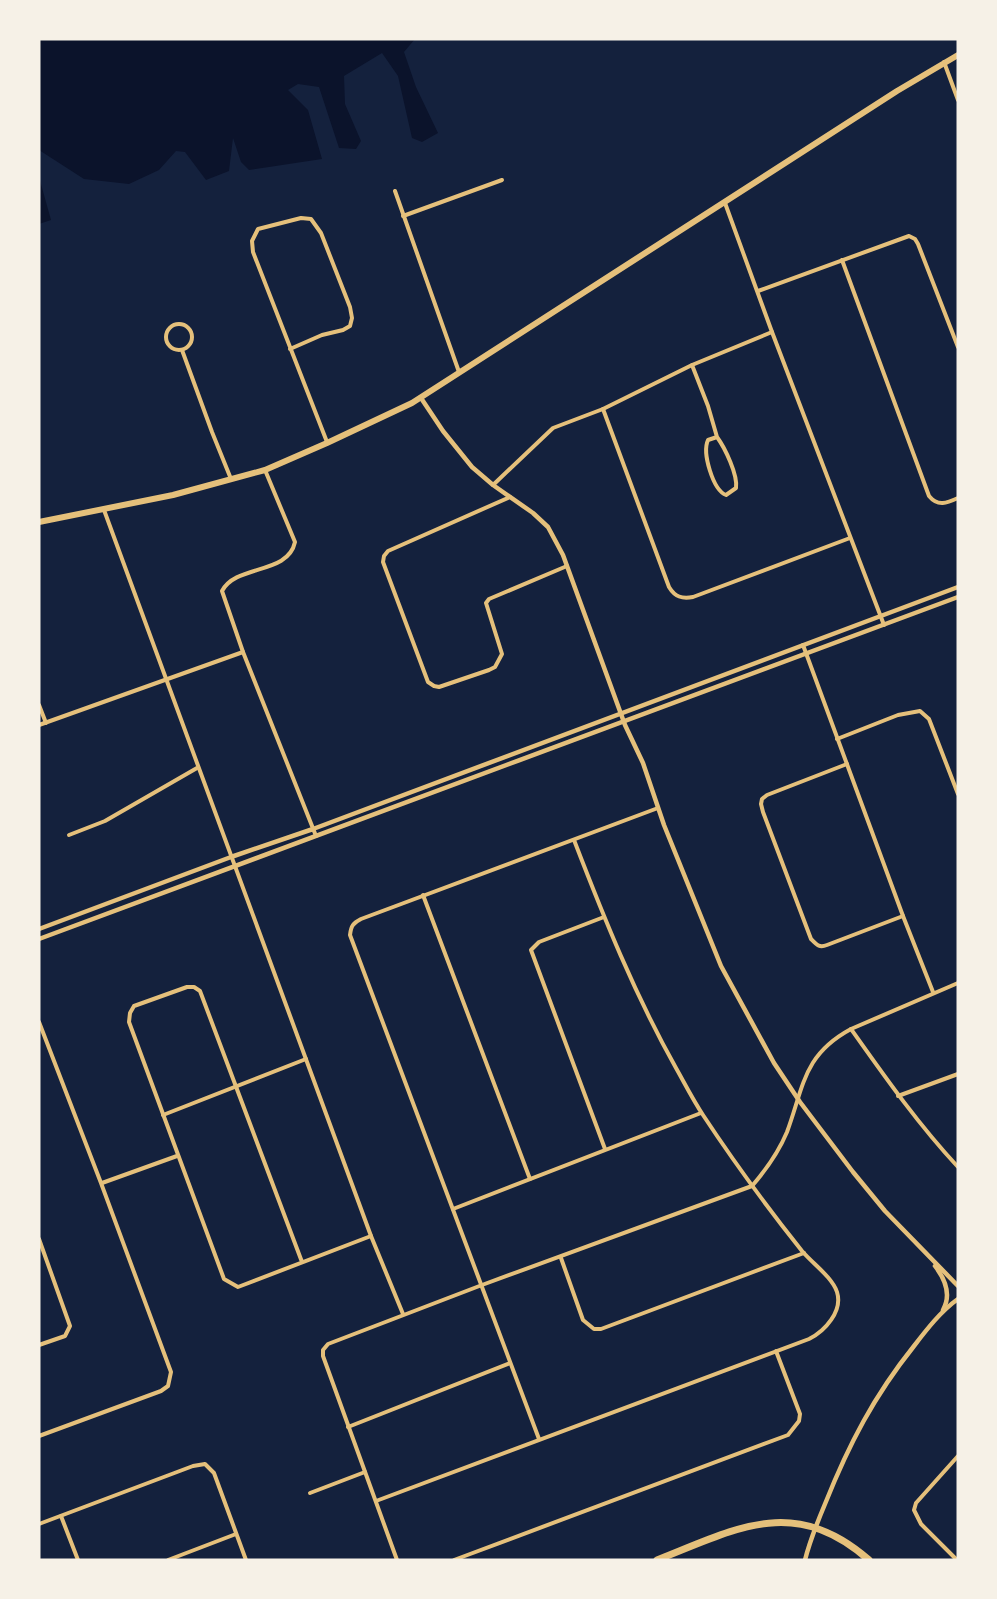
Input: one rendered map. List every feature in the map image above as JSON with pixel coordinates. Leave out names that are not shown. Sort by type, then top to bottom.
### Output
[{"type":"highway","points":[[657,1560],[753,1524],[782,1523],[814,1528],[845,1542],[869,1560]]},
{"type":"main road","points":[[39,522],[173,495],[265,470],[421,398],[958,55]]},
{"type":"street","points":[[944,62],[958,100]]},
{"type":"street","points":[[403,216],[502,180]]},
{"type":"street","points":[[394,191],[460,373]]},
{"type":"street","points":[[725,203],[884,625]]},
{"type":"street","points":[[290,349],[321,334],[343,330],[350,326],[352,318],[350,307],[321,233],[311,219],[301,218],[258,229],[252,241],[253,252],[290,349],[327,443]]},
{"type":"street","points":[[758,291],[909,236],[915,239],[958,347]]},
{"type":"street","points":[[842,260],[929,496],[933,501],[939,503],[958,498]]},
{"type":"street","points":[[174,325],[186,326],[191,332],[192,341],[182,350],[172,347],[166,339],[167,332],[174,325]]},
{"type":"street","points":[[493,485],[553,428],[603,409],[692,365],[772,332]]},
{"type":"street","points":[[182,350],[231,479]]},
{"type":"street","points":[[692,365],[717,437],[724,446],[737,482],[736,488],[726,495],[721,493],[717,487],[705,453],[708,440],[717,437]]},
{"type":"street","points":[[421,398],[456,448],[477,472],[533,513],[548,528],[563,555],[624,721],[643,763],[658,808],[721,966],[774,1063],[797,1098],[859,1180],[958,1286]]},
{"type":"street","points":[[603,409],[669,587],[678,597],[686,599],[693,597],[850,538]]},
{"type":"street","points":[[265,470],[295,542],[294,551],[285,559],[230,581],[222,591],[243,652],[316,837]]},
{"type":"street","points":[[510,497],[388,551],[384,556],[383,562],[428,682],[439,687],[495,667],[502,654],[486,608],[489,598],[567,566]]},
{"type":"street","points":[[104,509],[371,1236],[403,1314]]},
{"type":"street","points":[[39,929],[231,857],[313,829],[958,587]]},
{"type":"street","points":[[39,939],[958,597]]},
{"type":"street","points":[[803,644],[933,992]]},
{"type":"street","points":[[39,725],[243,652]]},
{"type":"street","points":[[39,705],[46,723]]},
{"type":"street","points":[[837,739],[898,715],[920,711],[929,719],[958,794]]},
{"type":"street","points":[[847,764],[767,795],[762,799],[761,804],[767,823],[811,939],[817,945],[821,947],[828,945],[903,916]]},
{"type":"street","points":[[69,835],[105,821],[198,768]]},
{"type":"street","points":[[539,1439],[350,935],[354,923],[361,919],[658,808]]},
{"type":"street","points":[[375,1501],[818,1335],[832,1318],[838,1304],[835,1287],[804,1253],[752,1186],[701,1113],[657,1033],[604,917],[574,840]]},
{"type":"street","points":[[423,896],[530,1179]]},
{"type":"street","points":[[604,917],[539,942],[531,950],[605,1149]]},
{"type":"street","points":[[396,1560],[323,1356],[328,1344],[403,1314],[561,1258],[752,1186],[762,1175],[786,1134],[797,1098],[812,1062],[840,1035],[851,1029],[958,983]]},
{"type":"street","points":[[302,1262],[200,991],[194,987],[187,987],[134,1006],[129,1022],[224,1279],[238,1287],[371,1236]]},
{"type":"street","points":[[39,1436],[161,1391],[168,1386],[171,1379],[171,1372],[40,1025]]},
{"type":"street","points":[[851,1029],[898,1096],[958,1167]]},
{"type":"street","points":[[163,1115],[306,1059]]},
{"type":"street","points":[[898,1096],[958,1074]]},
{"type":"street","points":[[453,1209],[701,1113]]},
{"type":"street","points":[[101,1183],[177,1156]]},
{"type":"street","points":[[39,1239],[70,1326],[65,1336],[39,1346]]},
{"type":"street","points":[[805,1560],[814,1528],[847,1450],[862,1422],[889,1380],[945,1307],[948,1294],[941,1275],[920,1247]]},
{"type":"street","points":[[561,1258],[583,1320],[594,1329],[601,1329],[804,1253]]},
{"type":"street","points":[[933,1324],[958,1299]]},
{"type":"street","points":[[454,1560],[788,1435],[799,1421],[800,1414],[776,1352]]},
{"type":"street","points":[[348,1426],[510,1363]]},
{"type":"street","points":[[957,1560],[921,1524],[914,1510],[916,1503],[958,1456]]},
{"type":"street","points":[[39,1524],[193,1466],[205,1464],[214,1473],[246,1560]]},
{"type":"street","points":[[310,1493],[364,1472]]},
{"type":"street","points":[[61,1516],[78,1560]]},
{"type":"street","points":[[168,1560],[236,1534]]},
{"type":"water","points":[[39,39],[415,39],[404,52],[416,87],[438,133],[422,142],[412,138],[398,76],[382,53],[344,76],[345,104],[361,141],[356,149],[339,148],[319,87],[298,84],[288,90],[308,110],[322,159],[249,170],[241,162],[233,138],[229,171],[206,180],[185,152],[176,151],[159,170],[129,184],[84,179],[39,150]]},
{"type":"water","points":[[39,177],[51,220],[39,224]]}]
